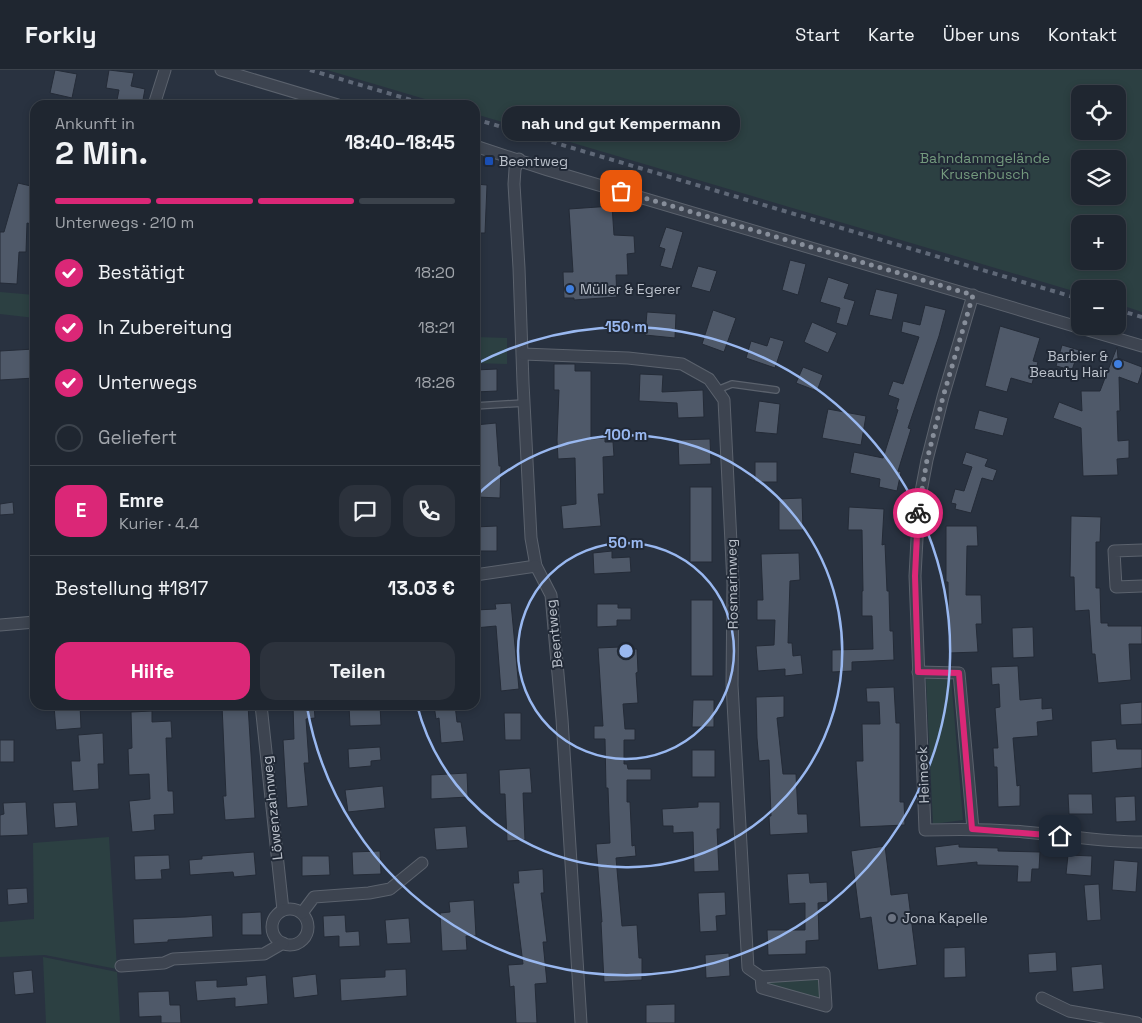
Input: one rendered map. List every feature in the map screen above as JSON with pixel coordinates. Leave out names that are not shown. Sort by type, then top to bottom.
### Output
[{"type":"street","points":[[156,100],[165,70]]},
{"type":"street","points":[[222,70],[310,100]]},
{"type":"street","points":[[480,148],[548,170],[1142,346]]},
{"type":"street","name":"Beentweg","points":[[518,159],[514,184],[532,538],[536,566],[551,595],[562,719],[581,1023]]},
{"type":"street","name":"Heimeck","points":[[973,295],[943,397],[927,460],[919,502],[915,576],[925,830],[972,829],[1024,832],[1112,842],[1142,842]]},
{"type":"street","name":"Rosmarinweg","points":[[523,354],[628,358],[682,364],[709,378],[724,400],[733,584],[732,685],[748,968],[761,977],[824,973],[826,1006],[762,988],[761,977]]},
{"type":"street","points":[[1142,550],[1114,551],[1116,587],[1142,586]]},
{"type":"street","points":[[480,574],[536,566]]},
{"type":"street","points":[[0,625],[30,622]]},
{"type":"street","points":[[918,672],[959,673],[972,829]]},
{"type":"street","name":"Löwenzahnweg","points":[[262,710],[283,910],[275,918],[273,930],[283,943]]},
{"type":"street","points":[[302,913],[314,897],[369,893],[390,889],[422,863]]},
{"type":"street","points":[[121,966],[164,963],[174,959],[264,954],[283,943],[295,944],[304,938],[307,933],[308,922],[302,913],[293,909],[283,910]]},
{"type":"street","points":[[1042,998],[1069,1011],[1137,1023]]},
{"type":"lane","points":[[717,390],[732,384],[776,390]]},
{"type":"lane","points":[[480,406],[524,403]]},
{"type":"green space","name":"Bahndammgelände Krusenbusch","points":[[327,70],[1142,70],[1142,312],[1126,307],[1126,280],[1071,280],[1071,290],[480,115],[480,100],[428,100]]},
{"type":"green space","points":[[0,292],[30,295],[30,317],[0,314]]},
{"type":"green space","points":[[480,337],[507,338],[507,364],[480,363]]},
{"type":"green space","points":[[926,678],[951,678],[963,820],[933,824]]},
{"type":"green space","points":[[109,837],[117,969],[45,955],[0,957],[0,922],[34,919],[33,843]]},
{"type":"green space","points":[[43,957],[117,972],[120,1023],[46,1023]]},
{"type":"green space","points":[[824,973],[826,1006],[762,988],[761,977]]},
{"type":"building","points":[[55,70],[77,74],[72,98],[50,93]]},
{"type":"building","points":[[109,70],[134,73],[131,86],[145,89],[143,100],[117,100],[119,90],[106,88]]},
{"type":"building","points":[[18,183],[30,186],[30,224],[27,223],[26,252],[19,252],[17,284],[0,283],[0,232],[4,232]]},
{"type":"building","points":[[480,184],[487,185],[485,233],[480,233]]},
{"type":"building","points":[[612,206],[614,235],[634,236],[635,253],[627,254],[628,275],[616,275],[617,297],[574,300],[574,298],[564,298],[563,272],[573,272],[569,209]]},
{"type":"building","points":[[666,227],[683,232],[672,269],[660,266],[665,249],[659,247]]},
{"type":"building","points":[[790,260],[806,264],[798,295],[782,290]]},
{"type":"building","points":[[698,266],[717,271],[710,292],[691,287]]},
{"type":"building","points":[[828,277],[849,284],[844,298],[855,301],[847,326],[836,323],[840,308],[820,302]]},
{"type":"building","points":[[876,289],[898,294],[892,320],[869,315]]},
{"type":"building","points":[[925,305],[946,310],[908,428],[911,429],[898,471],[901,472],[897,491],[879,487],[880,479],[850,473],[854,452],[883,458],[898,410],[896,409],[899,399],[888,395],[893,381],[903,384],[919,337],[901,332],[903,321],[920,325]]},
{"type":"building","points":[[713,310],[736,318],[724,352],[702,344]]},
{"type":"building","points":[[647,312],[676,314],[675,338],[645,335]]},
{"type":"building","points":[[812,322],[837,333],[828,353],[804,342]]},
{"type":"building","points":[[1000,326],[1040,338],[1033,361],[1038,362],[1032,384],[1011,378],[1007,392],[985,386]]},
{"type":"building","points":[[770,337],[784,341],[775,368],[746,358],[751,341],[767,346]]},
{"type":"building","points":[[1062,345],[1079,350],[1072,370],[1056,366]]},
{"type":"building","points":[[1117,347],[1118,358],[1142,367],[1138,384],[1119,377],[1120,411],[1117,411],[1118,441],[1129,440],[1129,458],[1117,459],[1118,475],[1083,476],[1081,428],[1053,418],[1059,402],[1082,411],[1081,391],[1100,391]]},
{"type":"building","points":[[30,349],[30,378],[0,380],[0,351]]},
{"type":"building","points":[[554,364],[575,364],[575,371],[591,371],[591,439],[605,438],[605,442],[613,442],[614,456],[603,457],[604,494],[598,494],[601,526],[563,529],[561,506],[576,504],[575,458],[558,459],[559,390],[554,390]]},
{"type":"building","points":[[803,367],[823,375],[817,391],[796,383]]},
{"type":"building","points":[[497,369],[497,391],[480,392],[480,370]]},
{"type":"building","points":[[640,374],[663,375],[662,392],[703,390],[704,417],[678,418],[677,403],[639,401]]},
{"type":"building","points":[[759,401],[780,404],[777,434],[755,432]]},
{"type":"building","points":[[828,409],[866,416],[861,445],[822,438]]},
{"type":"building","points":[[979,410],[1008,418],[1003,436],[974,429]]},
{"type":"building","points":[[496,423],[499,466],[501,466],[500,498],[480,497],[480,425]]},
{"type":"building","points":[[710,439],[711,464],[679,465],[678,440]]},
{"type":"building","points":[[966,452],[988,459],[985,466],[997,470],[993,481],[982,478],[971,513],[955,509],[956,504],[951,503],[955,489],[964,491],[972,467],[962,464]]},
{"type":"building","points":[[755,462],[777,462],[777,482],[755,482]]},
{"type":"building","points":[[690,487],[712,487],[712,562],[690,562]]},
{"type":"building","points":[[802,498],[803,530],[779,530],[779,499]]},
{"type":"building","points":[[13,502],[14,514],[0,515],[0,504]]},
{"type":"building","points":[[849,507],[884,509],[882,545],[885,544],[890,631],[893,631],[894,660],[852,662],[852,671],[832,672],[832,650],[873,649],[872,616],[862,616],[862,530],[848,530]]},
{"type":"building","points":[[1071,516],[1101,517],[1100,542],[1096,542],[1096,588],[1100,588],[1101,623],[1108,623],[1108,626],[1142,626],[1142,644],[1129,644],[1131,680],[1098,683],[1095,654],[1092,654],[1089,610],[1075,611],[1074,577],[1070,577]]},
{"type":"building","points":[[497,526],[497,551],[480,551],[480,527]]},
{"type":"building","points":[[946,526],[977,526],[978,546],[967,546],[966,595],[981,595],[982,624],[976,624],[978,652],[949,653]]},
{"type":"building","points":[[612,551],[612,558],[630,557],[631,572],[594,574],[593,553]]},
{"type":"building","points":[[799,553],[800,580],[790,581],[788,643],[792,643],[793,656],[801,655],[803,674],[785,676],[785,669],[758,671],[756,646],[774,645],[775,620],[757,620],[757,600],[763,600],[761,554]]},
{"type":"building","points":[[691,600],[713,600],[713,676],[691,676]]},
{"type":"building","points":[[511,603],[519,689],[501,691],[496,626],[480,628],[480,610],[496,609],[495,604]]},
{"type":"building","points":[[597,604],[618,604],[618,608],[631,608],[631,620],[617,620],[617,626],[597,627]]},
{"type":"building","points":[[1033,627],[1034,657],[1013,658],[1012,628]]},
{"type":"building","points":[[620,647],[620,650],[637,649],[638,672],[636,673],[638,703],[623,704],[625,729],[635,729],[635,740],[624,740],[624,764],[627,764],[628,769],[651,769],[651,780],[627,780],[627,802],[630,802],[632,846],[635,845],[636,856],[616,858],[622,926],[637,925],[639,958],[642,958],[642,980],[604,982],[596,844],[610,843],[608,788],[606,788],[605,739],[594,739],[594,726],[603,726],[598,648]]},
{"type":"building","points":[[1018,666],[1020,700],[1042,698],[1042,709],[1052,708],[1053,720],[1037,722],[1038,736],[1013,738],[1017,786],[1020,785],[1020,806],[998,807],[997,767],[994,767],[993,748],[998,748],[995,708],[1000,707],[999,684],[992,685],[991,667]]},
{"type":"building","points":[[894,687],[896,723],[900,723],[900,802],[904,802],[905,825],[860,827],[856,761],[863,761],[862,724],[880,724],[879,702],[867,702],[866,688]]},
{"type":"building","points":[[784,696],[784,717],[777,718],[783,774],[796,774],[798,814],[807,814],[808,833],[770,835],[769,760],[759,761],[756,697]]},
{"type":"building","points":[[693,700],[714,700],[714,727],[692,727]]},
{"type":"building","points":[[1142,702],[1142,724],[1121,725],[1120,704]]},
{"type":"building","points":[[54,710],[80,710],[81,728],[56,730]]},
{"type":"building","points":[[222,710],[248,710],[255,818],[225,820],[223,796],[226,796]]},
{"type":"building","points":[[293,710],[314,710],[315,718],[306,719],[309,763],[304,763],[308,806],[287,808],[283,740],[294,739]]},
{"type":"building","points":[[349,710],[380,710],[381,725],[350,726]]},
{"type":"building","points":[[435,710],[456,710],[457,722],[461,722],[464,741],[441,743],[439,718],[436,719]]},
{"type":"building","points":[[152,711],[152,722],[171,721],[172,738],[166,738],[168,791],[173,791],[174,814],[154,815],[155,830],[132,832],[129,801],[150,799],[149,774],[129,775],[128,749],[132,748],[131,712]]},
{"type":"building","points":[[504,713],[521,713],[521,740],[505,740]]},
{"type":"building","points":[[103,733],[104,764],[98,764],[99,789],[73,791],[71,761],[80,761],[78,735]]},
{"type":"building","points":[[1116,739],[1117,749],[1142,749],[1142,768],[1092,773],[1091,741]]},
{"type":"building","points":[[0,740],[14,740],[14,762],[0,762]]},
{"type":"building","points":[[380,747],[381,760],[371,761],[371,766],[349,768],[348,749]]},
{"type":"building","points":[[692,750],[715,750],[715,777],[692,777]]},
{"type":"building","points":[[530,768],[532,793],[523,793],[525,840],[507,841],[505,794],[500,794],[499,770]]},
{"type":"building","points":[[467,773],[468,797],[431,799],[431,775]]},
{"type":"building","points":[[383,786],[385,808],[348,812],[345,790]]},
{"type":"building","points":[[1068,794],[1092,794],[1093,814],[1069,814]]},
{"type":"building","points":[[1135,796],[1136,821],[1116,822],[1115,797]]},
{"type":"building","points":[[26,802],[28,835],[0,836],[0,815],[4,814],[3,803]]},
{"type":"building","points":[[76,802],[78,826],[55,828],[53,803]]},
{"type":"building","points":[[698,802],[720,802],[720,829],[717,829],[719,871],[694,872],[693,832],[673,833],[673,826],[663,826],[662,809],[698,807]]},
{"type":"building","points":[[466,826],[468,848],[436,850],[434,828]]},
{"type":"building","points":[[959,844],[959,847],[998,848],[998,851],[1040,852],[1039,869],[1032,869],[1031,882],[1017,882],[1018,866],[977,865],[977,862],[937,866],[935,847]]},
{"type":"building","points":[[885,846],[891,895],[908,893],[917,965],[878,970],[871,917],[860,919],[851,851]]},
{"type":"building","points":[[380,851],[381,874],[353,875],[352,852]]},
{"type":"building","points":[[254,852],[256,875],[234,877],[233,872],[190,875],[189,860],[202,859],[202,856]]},
{"type":"building","points":[[169,855],[170,869],[161,870],[162,879],[135,880],[134,856]]},
{"type":"building","points":[[1068,855],[1092,856],[1091,876],[1066,874]]},
{"type":"building","points":[[302,856],[329,856],[330,875],[302,876]]},
{"type":"building","points":[[1114,860],[1138,862],[1136,892],[1112,890]]},
{"type":"building","points":[[543,869],[544,893],[541,893],[547,942],[543,942],[547,983],[535,984],[537,1023],[516,1023],[514,986],[510,987],[508,965],[523,964],[513,883],[519,883],[518,871]]},
{"type":"building","points":[[809,873],[810,883],[827,882],[828,902],[818,903],[819,940],[806,941],[806,954],[768,955],[767,930],[805,930],[805,903],[789,904],[787,874]]},
{"type":"building","points":[[1099,884],[1101,920],[1087,921],[1084,885]]},
{"type":"building","points":[[27,888],[28,903],[8,905],[7,889]]},
{"type":"building","points":[[725,892],[726,915],[716,916],[717,931],[700,932],[698,893]]},
{"type":"building","points":[[474,900],[476,936],[466,936],[467,950],[442,951],[440,913],[450,912],[449,902]]},
{"type":"building","points":[[261,912],[262,935],[242,935],[242,913]]},
{"type":"building","points":[[212,915],[213,937],[134,944],[133,919]]},
{"type":"building","points":[[345,915],[346,932],[359,931],[360,946],[339,947],[339,936],[324,937],[323,916]]},
{"type":"building","points":[[409,918],[411,943],[387,944],[385,920]]},
{"type":"building","points":[[965,947],[966,977],[944,978],[944,948]]},
{"type":"building","points":[[1056,952],[1057,971],[1029,973],[1028,954]]},
{"type":"building","points":[[729,953],[730,976],[706,978],[705,955]]},
{"type":"building","points":[[1102,964],[1104,989],[1073,992],[1071,967]]},
{"type":"building","points":[[406,969],[407,996],[341,1001],[340,979],[385,977],[385,970]]},
{"type":"building","points":[[32,970],[34,993],[15,995],[13,972]]},
{"type":"building","points":[[316,974],[318,995],[294,998],[292,977]]},
{"type":"building","points":[[266,975],[268,1004],[235,1007],[235,998],[197,1001],[195,981],[217,980],[217,987],[247,985],[246,977]]},
{"type":"building","points":[[169,991],[170,1005],[180,1005],[181,1023],[161,1023],[161,1016],[139,1017],[138,992]]},
{"type":"building","points":[[675,1004],[675,1023],[646,1023],[646,1005]]},
{"type":"railway","points":[[310,70],[411,100]]},
{"type":"railway","points":[[480,120],[1071,296]]},
{"type":"railway","points":[[1126,312],[1142,317]]},
{"type":"way so far","points":[[621,191],[973,295],[943,397],[927,460],[918,513]]},
{"type":"place","name":"Beentweg","points":[[489,161]]},
{"type":"place","name":"nah und gut Kempermann","points":[[621,191]]},
{"type":"place","name":"Müller & Egerer","points":[[570,289]]},
{"type":"place","name":"Barbier & Beauty Hair","points":[[1118,364]]},
{"type":"place","name":"Jona Kapelle","points":[[892,918]]},
{"type":"route","points":[[918,513],[915,576],[918,672],[959,673],[972,829],[1060,836]]}]
